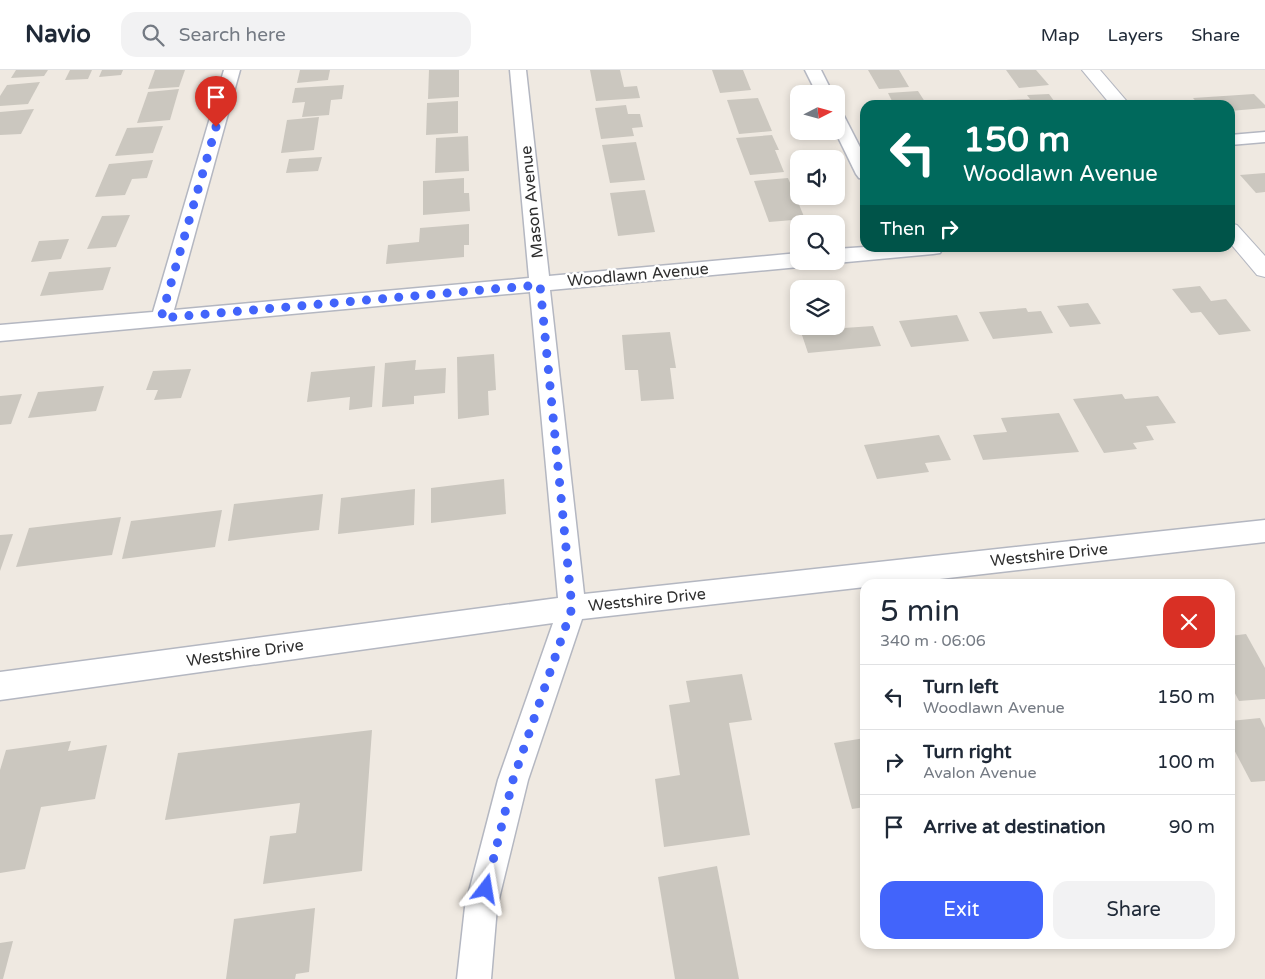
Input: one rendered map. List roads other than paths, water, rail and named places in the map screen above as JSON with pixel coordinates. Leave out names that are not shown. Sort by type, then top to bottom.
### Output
[{"type":"main road","points":[[1091,70],[1117,100]]},
{"type":"main road","points":[[1235,236],[1265,270]]},
{"type":"street","points":[[161,318],[232,70]]},
{"type":"street","name":"Mason Avenue","points":[[474,979],[481,908],[513,780],[572,608],[518,70]]},
{"type":"street","points":[[813,70],[820,85]]},
{"type":"street","points":[[845,134],[860,164]]},
{"type":"street","points":[[1235,140],[1265,137]]},
{"type":"street","points":[[845,255],[874,252]]},
{"type":"street","name":"Woodlawn Avenue","points":[[0,333],[790,261]]},
{"type":"street","name":"Westshire Drive","points":[[0,686],[572,608],[1265,531]]}]
